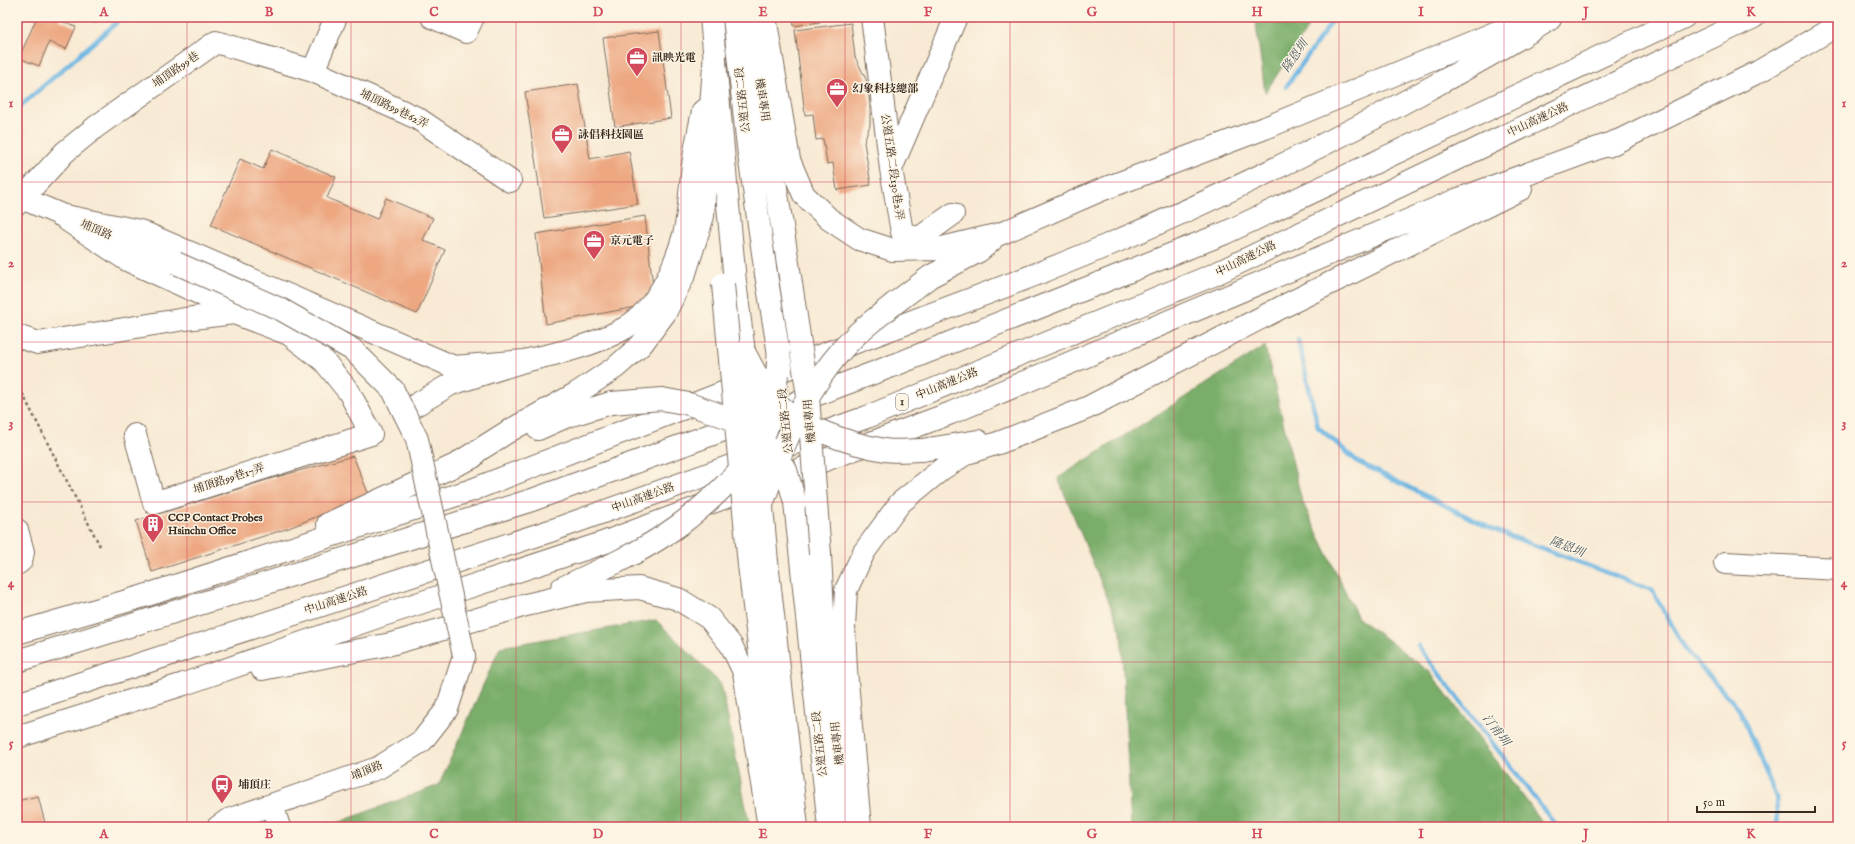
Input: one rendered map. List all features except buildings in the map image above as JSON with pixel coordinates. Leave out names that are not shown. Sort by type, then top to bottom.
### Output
[{"type":"main road","points":[[313,71],[336,17]]},
{"type":"main road","points":[[432,17],[466,32],[473,17]]},
{"type":"main road","points":[[711,17],[715,52],[718,228],[744,352],[758,440],[762,502],[758,564],[781,827]]},
{"type":"main road","name":"公道五路二段","points":[[734,17],[748,147],[766,274],[779,348],[776,390],[791,418],[795,502],[810,555],[828,827]]},
{"type":"main road","name":"機車專用","points":[[749,17],[808,396]]},
{"type":"main road","points":[[765,17],[789,160],[804,195],[829,219],[859,239],[893,250],[938,250],[1000,234],[1101,190],[1265,128],[1497,32],[1552,18]]},
{"type":"main road","name":"公道五路二段130巷2弄","points":[[872,17],[891,169],[902,232],[918,239],[953,214]]},
{"type":"main road","points":[[891,169],[956,17]]},
{"type":"main road","points":[[17,660],[532,500],[675,449],[897,364],[1225,233],[1358,172],[1684,17]]},
{"type":"main road","name":"中山高速公路","points":[[17,704],[553,530],[867,417],[1213,275],[1754,17]]},
{"type":"main road","points":[[17,633],[144,596],[472,490],[846,345],[998,290],[1101,248],[1232,190],[1336,138],[1507,47],[1552,18]]},
{"type":"main road","points":[[860,827],[846,670],[844,627],[846,590],[864,552],[900,503],[942,469],[967,453],[1001,442],[1087,408],[1282,307],[1758,72],[1838,25]]},
{"type":"main road","name":"埔頂路99巷","points":[[19,200],[65,152],[135,99],[216,42],[313,71]]},
{"type":"main road","points":[[404,412],[451,384],[524,361],[574,350],[603,339],[626,327],[645,312],[665,285],[684,234],[694,160],[715,52]]},
{"type":"main road","points":[[460,462],[509,431],[577,393],[616,367],[641,345],[666,313],[685,273],[703,216],[715,52]]},
{"type":"main road","name":"埔頂路99巷62弄","points":[[313,71],[417,118],[510,181]]},
{"type":"main road","points":[[17,737],[184,684],[383,615],[600,544],[951,413],[1459,199],[1620,140]]},
{"type":"main road","name":"埔頂路","points":[[19,200],[60,215],[176,263],[282,310],[353,350],[393,390],[417,439],[464,656],[447,708],[422,741],[378,768],[228,820],[218,827]]},
{"type":"main road","points":[[60,215],[140,231],[454,367],[524,361]]},
{"type":"main road","points":[[60,215],[127,260],[199,293],[234,314]]},
{"type":"main road","points":[[526,605],[649,546],[679,526],[702,508],[741,468],[758,440],[791,418],[829,365],[855,336],[931,276],[979,251],[1000,234]]},
{"type":"main road","points":[[729,283],[735,420],[741,468],[758,564],[797,827]]},
{"type":"main road","points":[[17,336],[38,343],[185,319],[234,314]]},
{"type":"main road","name":"埔頂路99巷17弄","points":[[135,434],[154,503],[371,434],[349,392],[324,361],[289,334],[234,314]]},
{"type":"main road","points":[[744,352],[791,418],[846,441],[886,451],[922,450],[978,441],[1087,408]]},
{"type":"main road","points":[[144,596],[319,528],[460,462],[565,417],[611,403],[662,399],[689,404],[735,420],[778,458],[786,470],[795,502]]},
{"type":"main road","points":[[762,502],[791,418]]},
{"type":"main road","name":"機車專用","points":[[791,418],[810,555],[824,631],[848,827]]},
{"type":"main road","points":[[17,530],[23,552],[21,562],[17,564]]},
{"type":"main road","points":[[1725,563],[1838,569]]},
{"type":"main road","points":[[184,684],[391,644],[526,605],[586,591],[640,588],[678,599],[709,618],[731,645],[744,672],[769,827]]},
{"type":"main road","points":[[272,804],[278,827]]},
{"type":"path","points":[[17,383],[101,548]]},
{"type":"green space","points":[[1255,17],[1315,17],[1265,93]]},
{"type":"green space","points":[[1265,346],[1302,501],[1358,618],[1430,672],[1546,827],[1131,827],[1121,631],[1058,478]]},
{"type":"green space","points":[[656,620],[721,684],[750,827],[335,827],[334,824],[439,785],[500,647]]},
{"type":"waterway","points":[[17,109],[121,17]]},
{"type":"waterway","name":"隆恩圳","points":[[1286,87],[1335,17]]},
{"type":"waterway","name":"隆恩圳","points":[[1298,340],[1318,427],[1358,462],[1492,529],[1652,590],[1686,650],[1739,709],[1776,796],[1778,827]]},
{"type":"waterway","name":"汀甫圳","points":[[1418,646],[1557,827]]},
{"type":"place","name":"訊映光電","points":[[637,78]]},
{"type":"place","name":"幻象科技總部","points":[[837,108]]},
{"type":"place","name":"詠倡科技園區","points":[[562,154]]},
{"type":"place","name":"京元電子","points":[[594,260]]},
{"type":"place","name":"CCP Contact Probes Hsinchu Office","points":[[153,544]]},
{"type":"place","name":"埔頂庄","points":[[222,804]]}]
